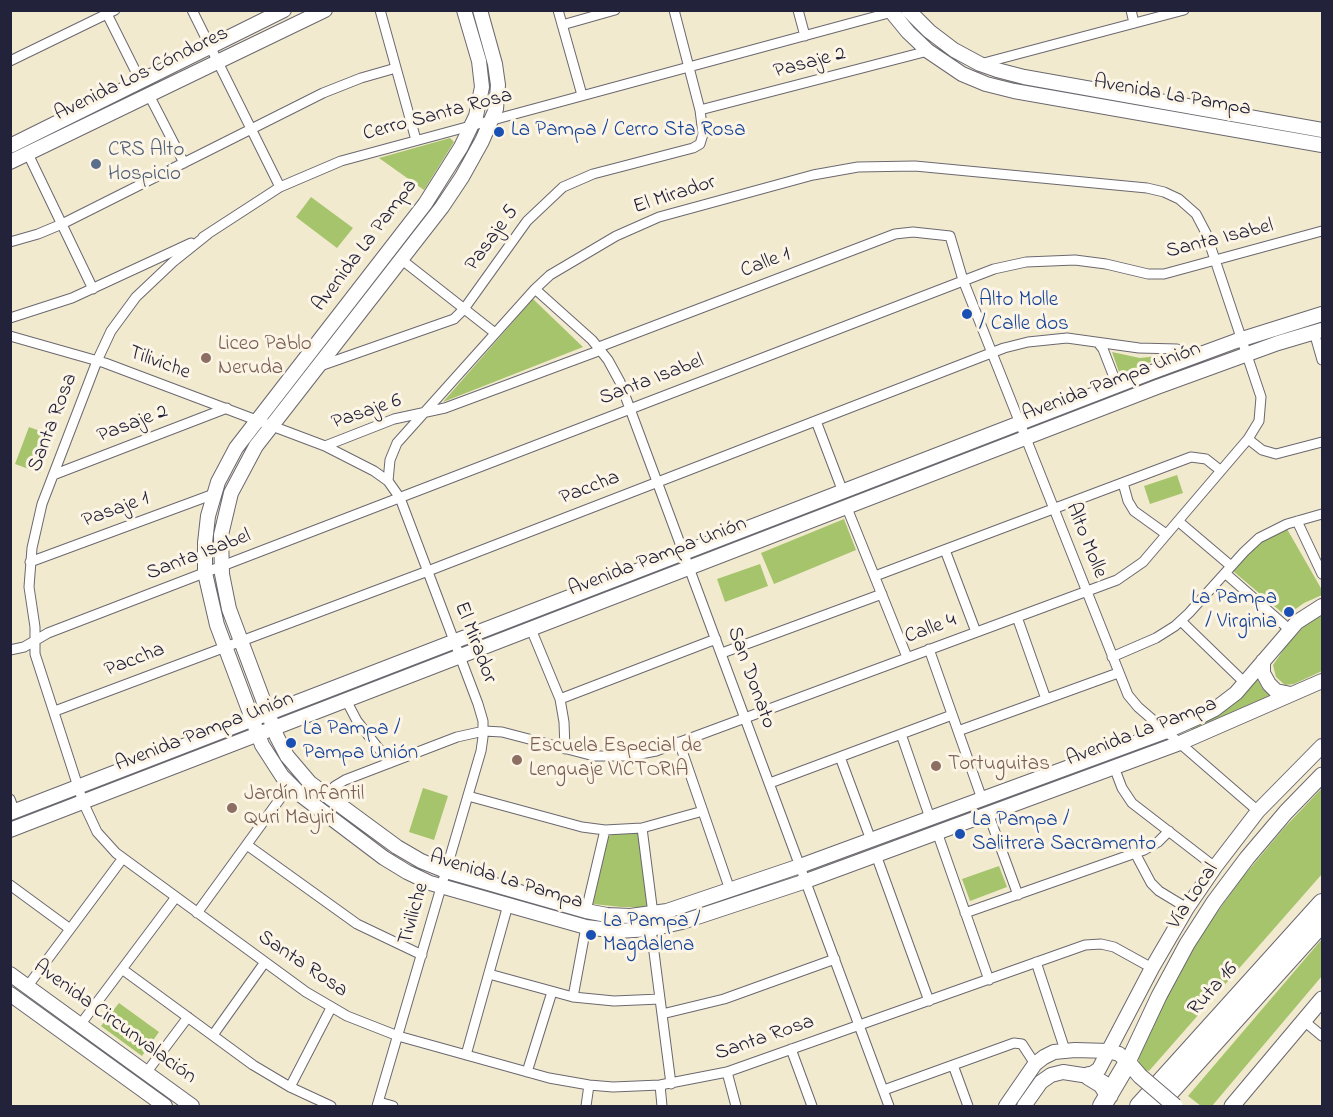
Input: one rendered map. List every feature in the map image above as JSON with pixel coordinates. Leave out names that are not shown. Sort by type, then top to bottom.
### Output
[{"type":"highway","name":"Ruta 16","points":[[1139,1107],[1323,903]]},
{"type":"highway","name":"Ruta 16","points":[[1157,1107],[1323,923]]},
{"type":"highway","points":[[1106,1101],[1128,1062]]},
{"type":"highway","points":[[1089,1076],[1101,1084],[1106,1101]]},
{"type":"main road","name":"Vía Local","points":[[1128,1062],[1173,969],[1214,902],[1266,835],[1323,775]]},
{"type":"main road","points":[[1232,1107],[1323,999]]},
{"type":"main road","points":[[1128,1062],[1140,1076],[1175,1107]]},
{"type":"street","points":[[192,10],[280,188]]},
{"type":"street","name":"Avenida Los Cóndores","points":[[10,162],[325,10]]},
{"type":"street","points":[[380,10],[416,140]]},
{"type":"street","name":"Avenida La Pampa","points":[[464,10],[482,75],[481,97],[471,126],[450,167],[425,204],[233,454],[214,494],[206,530],[205,573],[213,613],[258,735],[274,766],[290,785],[384,858],[418,878],[442,887],[586,927],[617,931],[651,929],[682,922],[806,881],[1180,743],[1323,681]]},
{"type":"street","name":"Avenida La Pampa","points":[[480,10],[497,76],[497,102],[492,120],[477,151],[458,185],[246,461],[224,513],[221,535],[221,567],[226,598],[282,747],[292,764],[310,783],[397,847],[421,861],[446,871],[586,911],[618,916],[652,914],[686,906],[1167,731],[1215,709],[1245,683],[1290,630],[1305,616],[1323,606]]},
{"type":"street","points":[[558,10],[582,95]]},
{"type":"street","points":[[562,25],[615,10]]},
{"type":"street","points":[[674,10],[700,111]]},
{"type":"street","points":[[798,10],[805,36]]},
{"type":"street","name":"Avenida La Pampa","points":[[908,10],[942,42],[980,64],[1024,76],[1323,130]]},
{"type":"street","points":[[1131,10],[1134,23]]},
{"type":"street","points":[[980,64],[1184,10]]},
{"type":"street","name":"Avenida La Pampa","points":[[893,11],[908,32],[928,51],[950,67],[974,80],[1014,92],[1323,145]]},
{"type":"street","name":"Cerro Santa Rosa","points":[[10,318],[51,306],[93,289],[208,234],[280,188],[341,161],[893,11]]},
{"type":"street","points":[[10,61],[109,12],[141,82]]},
{"type":"street","name":"Avenida Los Cóndores","points":[[10,146],[278,12]]},
{"type":"street","name":"Pasaje 2","points":[[700,111],[928,51]]},
{"type":"street","points":[[10,242],[62,224],[323,93],[361,78],[396,68]]},
{"type":"street","points":[[149,95],[184,163]]},
{"type":"street","name":"Pasaje 5","points":[[320,366],[454,319],[464,309],[527,221],[563,187],[593,174],[693,148],[700,144],[703,134],[700,111]]},
{"type":"street","points":[[28,154],[93,289]]},
{"type":"street","name":"El Mirador","points":[[484,731],[481,712],[400,498],[388,482],[390,460],[394,448],[422,414],[535,289],[550,275],[630,228],[651,220],[813,175],[873,166],[931,168],[1164,192],[1185,203],[1196,214],[1206,233],[1247,354]]},
{"type":"street","name":"Calle 1","points":[[422,414],[445,408],[899,233],[913,231],[950,236]]},
{"type":"street","name":"Santa Isabel","points":[[10,650],[24,647],[48,633],[963,280],[1002,267],[1042,260],[1090,262],[1156,274],[1216,261],[1323,231]]},
{"type":"street","name":"Santa Rosa","points":[[208,234],[173,262],[136,297],[111,331],[53,475],[38,519],[30,562],[29,587],[35,654],[83,802],[97,832],[110,848],[264,962],[332,1008],[363,1024],[527,1072],[589,1085],[613,1087],[671,1084],[726,1072],[1085,945],[1101,944],[1114,947],[1152,968]]},
{"type":"street","name":"Alto Molle","points":[[950,236],[963,280],[1118,673],[1133,701],[1258,811]]},
{"type":"street","points":[[402,260],[495,333]]},
{"type":"street","name":"San Donato","points":[[535,289],[583,330],[600,348],[620,382],[890,1107]]},
{"type":"street","name":"Avenida Pampa Unión","points":[[12,808],[80,787],[1117,385],[1242,339],[1323,314]]},
{"type":"street","points":[[1318,331],[1323,360]]},
{"type":"street","name":"Avenida Pampa Unión","points":[[10,830],[1157,387],[1318,331]]},
{"type":"street","name":"Tiliviche","points":[[10,336],[97,361],[227,408],[325,446],[360,463],[388,482]]},
{"type":"street","name":"Paccha","points":[[55,711],[428,571],[1016,345],[1047,339],[1080,339],[1099,344],[1177,349]]},
{"type":"street","points":[[1099,344],[1117,385]]},
{"type":"street","name":"Calle 4","points":[[484,731],[502,732],[594,756],[618,757],[643,754],[1117,579],[1131,572],[1143,562],[1256,427],[1261,406],[1259,389],[1247,354]]},
{"type":"street","name":"Pasaje 2","points":[[53,475],[227,408]]},
{"type":"street","name":"Pasaje 6","points":[[325,446],[394,420],[422,414]]},
{"type":"street","points":[[816,421],[843,492]]},
{"type":"street","points":[[1248,439],[1262,450],[1276,454],[1323,442]]},
{"type":"street","points":[[875,576],[1191,457],[1206,459],[1220,470]]},
{"type":"street","points":[[1123,483],[1128,501],[1134,511],[1166,534]]},
{"type":"street","name":"Pasaje 1","points":[[30,562],[214,494]]},
{"type":"street","points":[[847,508],[907,657]]},
{"type":"street","points":[[1112,657],[1156,638],[1181,621],[1259,538],[1277,528],[1323,514]]},
{"type":"street","points":[[1178,521],[1290,630]]},
{"type":"street","points":[[1297,521],[1323,574]]},
{"type":"street","points":[[945,550],[976,632]]},
{"type":"street","points":[[722,653],[882,594]]},
{"type":"street","points":[[1017,617],[1046,699]]},
{"type":"street","points":[[1181,621],[1245,683]]},
{"type":"street","points":[[531,629],[560,699],[565,749]]},
{"type":"street","points":[[560,699],[716,639]]},
{"type":"street","points":[[929,649],[982,799]]},
{"type":"street","points":[[1263,661],[1263,673],[1269,684],[1276,691],[1291,694]]},
{"type":"street","points":[[958,731],[1118,673]]},
{"type":"street","points":[[346,700],[357,721],[390,763]]},
{"type":"street","points":[[770,783],[952,716]]},
{"type":"street","points":[[327,795],[340,783],[457,737],[484,731]]},
{"type":"street","name":"Tiviliche","points":[[378,1104],[481,751],[484,731]]},
{"type":"street","points":[[901,734],[930,818]]},
{"type":"street","points":[[679,742],[730,890]]},
{"type":"street","points":[[1024,1107],[1041,1082],[1051,1075],[1063,1072],[1089,1076],[1099,1069],[1152,968],[1215,867],[1258,811],[1323,746]]},
{"type":"street","points":[[840,757],[871,840]]},
{"type":"street","points":[[1114,767],[1128,798],[1215,867]]},
{"type":"street","points":[[197,913],[290,785]]},
{"type":"street","points":[[468,796],[582,827],[605,830],[642,828],[703,811]]},
{"type":"street","points":[[988,813],[1018,895]]},
{"type":"street","points":[[642,828],[652,914]]},
{"type":"street","points":[[586,911],[605,830]]},
{"type":"street","points":[[966,913],[1135,854],[1152,846],[1169,831]]},
{"type":"street","points":[[937,832],[989,980]]},
{"type":"street","points":[[247,845],[357,924],[422,955]]},
{"type":"street","points":[[1135,854],[1151,883],[1159,891],[1187,909]]},
{"type":"street","points":[[876,855],[929,1001]]},
{"type":"street","points":[[27,987],[123,858]]},
{"type":"street","points":[[10,885],[70,930]]},
{"type":"street","points":[[80,1025],[176,897]]},
{"type":"street","points":[[466,1055],[508,905]]},
{"type":"street","points":[[573,997],[586,927]]},
{"type":"street","points":[[651,929],[671,1084]]},
{"type":"street","points":[[662,1014],[724,999],[835,959]]},
{"type":"street","points":[[213,1035],[264,962]]},
{"type":"street","points":[[1036,962],[1065,1050]]},
{"type":"street","points":[[122,969],[253,1065],[290,1087],[332,1107]]},
{"type":"street","name":"Avenida Circunvalación","points":[[10,974],[192,1107]]},
{"type":"street","points":[[489,974],[573,997],[614,1001],[660,999]]},
{"type":"street","points":[[527,1072],[552,992]]},
{"type":"street","name":"Avenida Circunvalación","points":[[10,994],[165,1107]]},
{"type":"street","points":[[290,1087],[332,1008]]},
{"type":"street","points":[[147,1073],[188,1017]]},
{"type":"street","points":[[1304,1021],[1323,1036]]},
{"type":"street","points":[[884,1090],[1017,1042],[1024,1046],[1035,1064]]},
{"type":"street","points":[[791,1049],[812,1107]]},
{"type":"street","points":[[1006,1107],[1035,1064],[1049,1054],[1065,1050],[1108,1051],[1119,1054],[1128,1062]]},
{"type":"street","points":[[953,1065],[968,1107]]},
{"type":"street","points":[[726,1072],[736,1107]]},
{"type":"street","points":[[586,1107],[589,1085]]},
{"type":"street","points":[[660,1085],[662,1107]]},
{"type":"street","points":[[378,1104],[393,1107]]},
{"type":"green space","points":[[450,138],[454,142],[424,190],[379,158]]},
{"type":"green space","points":[[311,197],[353,228],[337,248],[296,217]]},
{"type":"green space","points":[[533,299],[583,347],[443,402]]},
{"type":"green space","points":[[1112,352],[1140,358],[1167,355],[1120,375]]},
{"type":"green space","points":[[29,427],[54,436],[40,473],[15,464]]},
{"type":"green space","points":[[1177,475],[1183,493],[1150,504],[1144,486]]},
{"type":"green space","points":[[844,519],[856,550],[774,584],[761,553]]},
{"type":"green space","points":[[1287,529],[1322,590],[1322,595],[1304,603],[1286,616],[1233,571],[1245,554],[1259,541]]},
{"type":"green space","points":[[760,564],[768,586],[725,602],[717,579]]},
{"type":"green space","points":[[1322,614],[1322,671],[1294,684],[1285,685],[1276,677],[1273,665],[1286,646],[1308,622]]},
{"type":"green space","points":[[1256,677],[1262,688],[1272,697],[1193,731],[1189,727]]},
{"type":"green space","points":[[423,788],[448,796],[434,840],[409,832]]},
{"type":"green space","points":[[1322,788],[1322,874],[1149,1071],[1140,1068],[1138,1057],[1165,998],[1203,932],[1242,878],[1284,828]]},
{"type":"green space","points":[[636,832],[639,834],[648,907],[593,904],[608,837],[614,833]]},
{"type":"green space","points":[[999,866],[1007,887],[970,901],[962,879]]},
{"type":"green space","points":[[1322,939],[1322,976],[1212,1106],[1201,1106],[1188,1096]]},
{"type":"green space","points":[[119,1003],[159,1032],[142,1056],[101,1026]]},
{"type":"place","name":"La Pampa / Cerro Sta Rosa","points":[[499,132]]},
{"type":"place","name":"CRS Alto Hospicio","points":[[96,164]]},
{"type":"place","name":"Alto Molle / Calle dos","points":[[967,314]]},
{"type":"place","name":"Liceo Pablo Neruda","points":[[206,358]]},
{"type":"place","name":"La Pampa / Virginia","points":[[1289,612]]},
{"type":"place","name":"La Pampa / Pampa Unión","points":[[291,743]]},
{"type":"place","name":"Escuela Especial de Lenguaje VICTORIA","points":[[517,760]]},
{"type":"place","name":"Tortuguitas","points":[[936,766]]},
{"type":"place","name":"Jardín Infantil Quri Mayiri","points":[[232,808]]},
{"type":"place","name":"La Pampa / Salitrera Sacramento","points":[[960,834]]},
{"type":"place","name":"La Pampa / Magdalena","points":[[591,935]]}]
